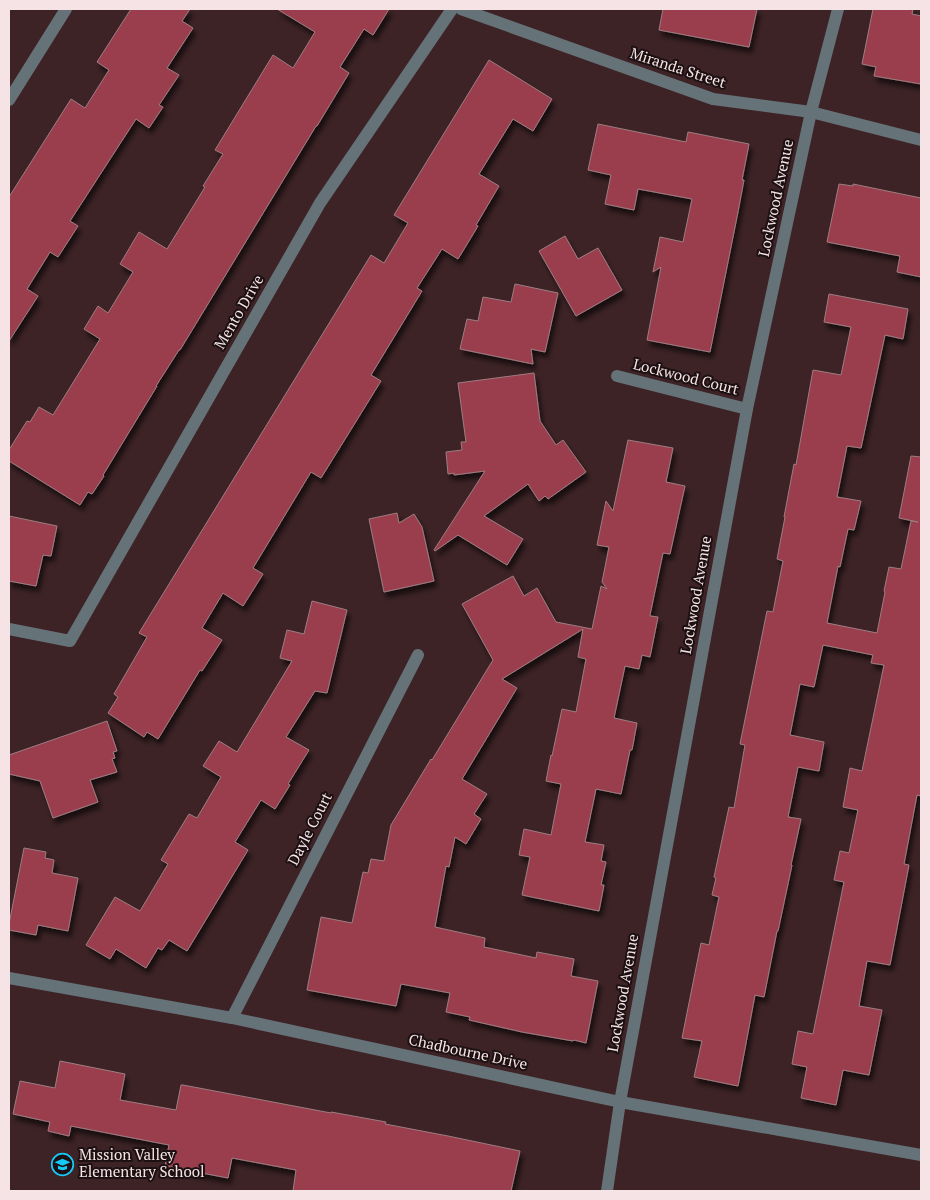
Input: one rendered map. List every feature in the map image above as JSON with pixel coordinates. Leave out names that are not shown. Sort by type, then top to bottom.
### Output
[{"type":"street","points":[[9,100],[66,9]]},
{"type":"street","name":"Mento Drive","points":[[9,630],[70,641],[320,203],[452,9]]},
{"type":"street","name":"Miranda Street","points":[[461,9],[713,99],[812,112],[921,140]]},
{"type":"street","name":"Lockwood Avenue","points":[[606,1191],[620,1102],[747,409],[812,112],[838,9]]},
{"type":"street","name":"Lockwood Court","points":[[617,376],[747,409]]},
{"type":"street","name":"Dayle Court","points":[[232,1018],[418,655]]},
{"type":"street","name":"Chadbourne Drive","points":[[9,978],[232,1018],[620,1102],[921,1152]]},
{"type":"building","points":[[131,9],[190,9],[182,21],[193,28],[167,68],[179,75],[159,105],[163,107],[149,128],[136,119],[70,221],[78,226],[58,257],[50,252],[27,289],[38,296],[9,341],[9,197],[71,99],[85,108],[109,70],[97,62]]},
{"type":"building","points":[[277,9],[389,9],[373,35],[364,29],[340,67],[349,73],[180,350],[156,386],[104,476],[92,494],[88,492],[80,505],[9,461],[9,450],[27,421],[30,422],[39,407],[53,415],[100,339],[84,329],[98,306],[108,313],[133,272],[120,264],[139,232],[167,249],[223,154],[215,150],[273,55],[293,68],[315,32]]},
{"type":"building","points":[[663,9],[757,9],[749,47],[659,30]]},
{"type":"building","points":[[873,9],[913,9],[912,14],[921,16],[921,84],[874,76],[876,67],[862,64]]},
{"type":"building","points":[[489,60],[552,99],[533,131],[513,119],[479,174],[499,186],[476,225],[478,226],[458,259],[442,249],[417,288],[422,291],[371,375],[381,381],[321,478],[311,472],[253,568],[263,574],[243,606],[223,593],[202,628],[222,640],[202,671],[200,670],[158,739],[147,732],[144,737],[108,713],[118,697],[114,694],[147,637],[139,633],[371,255],[384,263],[408,223],[394,215]]},
{"type":"building","points":[[598,124],[686,142],[688,132],[749,144],[742,180],[744,180],[710,352],[647,340],[661,267],[653,272],[660,237],[683,242],[692,199],[638,189],[634,210],[605,204],[611,175],[588,170]]},
{"type":"building","points":[[839,184],[853,186],[853,184],[921,198],[921,277],[897,272],[900,256],[827,242]]},
{"type":"building","points":[[565,236],[578,259],[598,248],[622,290],[576,316],[539,251]]},
{"type":"building","points":[[515,284],[558,293],[545,352],[531,349],[533,364],[460,349],[467,319],[478,321],[483,297],[511,302]]},
{"type":"building","points":[[829,294],[908,309],[903,339],[885,335],[861,448],[847,446],[837,497],[861,501],[854,530],[848,529],[840,567],[838,566],[827,623],[877,633],[889,567],[901,569],[911,521],[918,522],[899,518],[911,456],[921,457],[921,796],[917,795],[904,864],[909,865],[890,965],[867,961],[859,1006],[882,1010],[869,1075],[843,1070],[836,1105],[801,1098],[807,1067],[792,1064],[798,1031],[813,1034],[844,882],[834,880],[840,851],[849,853],[858,810],[843,807],[850,768],[862,771],[884,665],[871,663],[873,655],[823,645],[814,687],[800,684],[790,735],[824,742],[819,771],[798,767],[788,817],[801,819],[764,997],[755,995],[738,1086],[694,1077],[702,1041],[682,1038],[701,943],[709,945],[719,897],[712,895],[716,878],[714,877],[729,807],[734,808],[745,745],[740,744],[767,611],[773,612],[783,561],[777,559],[813,370],[841,375],[851,327],[824,322]]},
{"type":"building","points":[[534,373],[540,421],[556,445],[563,440],[586,472],[548,499],[545,496],[539,501],[528,484],[484,516],[523,539],[507,565],[458,535],[435,551],[485,471],[448,474],[446,452],[462,450],[461,442],[466,442],[458,383]]},
{"type":"building","points":[[628,440],[673,448],[666,482],[685,486],[670,554],[663,553],[650,615],[658,617],[650,657],[642,655],[639,669],[625,666],[614,718],[637,723],[621,794],[596,789],[585,842],[604,845],[601,861],[606,862],[601,885],[604,885],[599,911],[522,895],[530,857],[519,855],[524,829],[551,835],[561,784],[546,781],[562,709],[576,712],[586,659],[578,657],[583,629],[502,679],[517,688],[462,779],[487,794],[474,814],[481,819],[466,844],[455,837],[449,867],[446,866],[435,927],[485,938],[484,947],[536,958],[537,952],[574,959],[571,976],[598,981],[586,1043],[522,1032],[469,1020],[470,1017],[446,1012],[450,993],[401,984],[396,1006],[307,990],[321,917],[352,923],[363,872],[368,873],[371,859],[384,861],[391,825],[493,660],[462,604],[513,576],[524,596],[537,588],[556,622],[592,629],[601,586],[607,589],[602,582],[609,547],[597,545],[606,501],[613,511]]},
{"type":"building","points":[[397,513],[399,523],[414,514],[422,527],[434,581],[384,592],[369,519]]},
{"type":"building","points":[[9,516],[57,526],[51,556],[43,555],[36,586],[9,581]]},
{"type":"building","points":[[312,601],[347,610],[327,693],[315,691],[286,737],[309,750],[275,809],[261,800],[235,842],[248,850],[187,951],[169,940],[162,950],[158,948],[146,968],[116,949],[110,959],[86,945],[115,897],[140,911],[168,864],[161,860],[189,814],[197,818],[221,777],[203,766],[219,741],[237,752],[292,661],[280,658],[287,630],[304,634]]},
{"type":"building","points":[[107,721],[117,751],[113,752],[115,758],[112,759],[117,772],[90,780],[98,802],[53,818],[40,781],[9,774],[9,755]]},
{"type":"building","points":[[24,848],[46,852],[45,858],[54,860],[52,873],[78,878],[68,931],[38,925],[36,935],[9,930]]},
{"type":"building","points":[[60,1061],[125,1074],[120,1100],[176,1110],[181,1085],[183,1085],[386,1122],[385,1124],[520,1151],[511,1191],[293,1191],[296,1170],[232,1158],[228,1178],[165,1166],[169,1145],[71,1126],[69,1136],[48,1131],[50,1122],[13,1114],[20,1081],[55,1088]]},
{"type":"place","name":"Mission Valley Elementary School","points":[[63,1164]]}]
